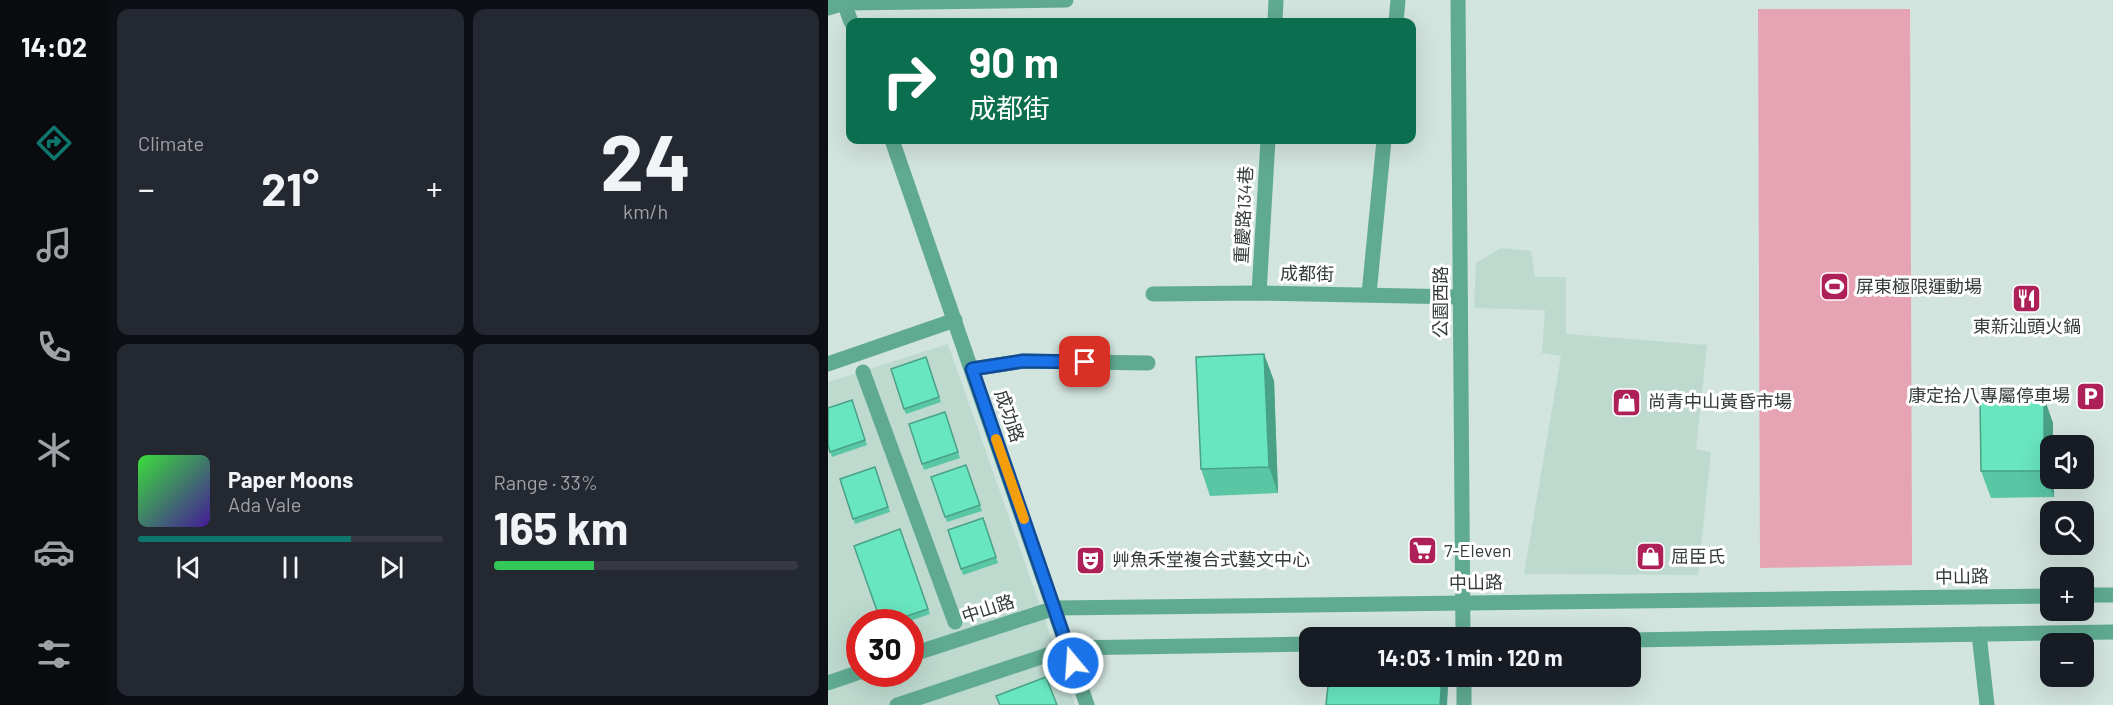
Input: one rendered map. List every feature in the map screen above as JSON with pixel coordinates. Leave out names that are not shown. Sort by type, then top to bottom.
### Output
[{"type":"street","points":[[828,9],[845,1],[1066,0]]},
{"type":"street","points":[[1275,18],[1276,0]]},
{"type":"street","points":[[1396,18],[1398,0]]},
{"type":"street","name":"公園西路","points":[[1458,0],[1463,627]]},
{"type":"street","points":[[845,1],[850,18]]},
{"type":"street","name":"成功路","points":[[893,144],[1087,705]]},
{"type":"street","name":"重慶路134巷","points":[[1259,293],[1268,144]]},
{"type":"street","points":[[1369,294],[1384,144]]},
{"type":"street","name":"成都街","points":[[1153,294],[1369,294],[1461,297]]},
{"type":"street","points":[[828,364],[955,320]]},
{"type":"street","points":[[972,369],[1023,361],[1148,363]]},
{"type":"street","points":[[863,372],[955,622]]},
{"type":"street","points":[[2094,595],[2113,595]]},
{"type":"street","name":"中山路","points":[[924,651],[1055,608],[2040,596]]},
{"type":"street","points":[[1641,639],[2113,632]]},
{"type":"street","points":[[1979,634],[1987,705]]},
{"type":"street","points":[[897,705],[1068,648],[1299,644]]},
{"type":"street","points":[[828,682],[846,676]]},
{"type":"street","points":[[1464,687],[1464,705]]},
{"type":"shaded area","name":"屏東極限運動場","points":[[1758,9],[1910,9],[1912,565],[1760,568]]},
{"type":"shaded area","name":"尚青中山黃昏市場","points":[[1501,248],[1531,251],[1535,277],[1566,277],[1566,334],[1707,345],[1696,449],[1711,452],[1698,575],[1524,574],[1561,356],[1542,353],[1545,310],[1474,308],[1476,263]]},
{"type":"shaded area","points":[[948,344],[1075,705],[828,705],[828,382]]},
{"type":"building","points":[[1264,354],[1269,467],[1201,469],[1196,357]]},
{"type":"building","points":[[926,357],[939,397],[904,409],[891,369]]},
{"type":"building","points":[[1980,397],[2044,397],[2044,435],[2040,435],[2040,471],[1981,471]]},
{"type":"building","points":[[852,400],[865,440],[830,452],[828,408]]},
{"type":"building","points":[[945,412],[958,452],[922,464],[909,424]]},
{"type":"building","points":[[966,465],[980,505],[945,517],[931,477]]},
{"type":"building","points":[[875,467],[888,507],[853,519],[840,479]]},
{"type":"building","points":[[983,518],[996,557],[961,569],[948,530]]},
{"type":"building","points":[[900,529],[928,609],[876,609],[854,546]]},
{"type":"building","points":[[1046,677],[1057,705],[1000,705],[996,696]]},
{"type":"building","points":[[1328,687],[1441,687],[1440,705],[1326,705]]},
{"type":"slow traffic","points":[[996,439],[1024,519]]},
{"type":"place","name":"屏東極限運動場","points":[[1835,287]]},
{"type":"place","name":"東新汕頭火鍋","points":[[2027,298]]},
{"type":"place","name":"康定拾八專屬停車場","points":[[2091,396]]},
{"type":"place","name":"尚青中山黃昏市場","points":[[1627,402]]},
{"type":"place","name":"7-Eleven","points":[[1423,551]]},
{"type":"place","name":"屈臣氏","points":[[1650,557]]},
{"type":"place","name":"艸魚禾堂複合式藝文中心","points":[[1091,560]]},
{"type":"route","points":[[1073,663],[972,369],[1023,361],[1085,362]]}]
